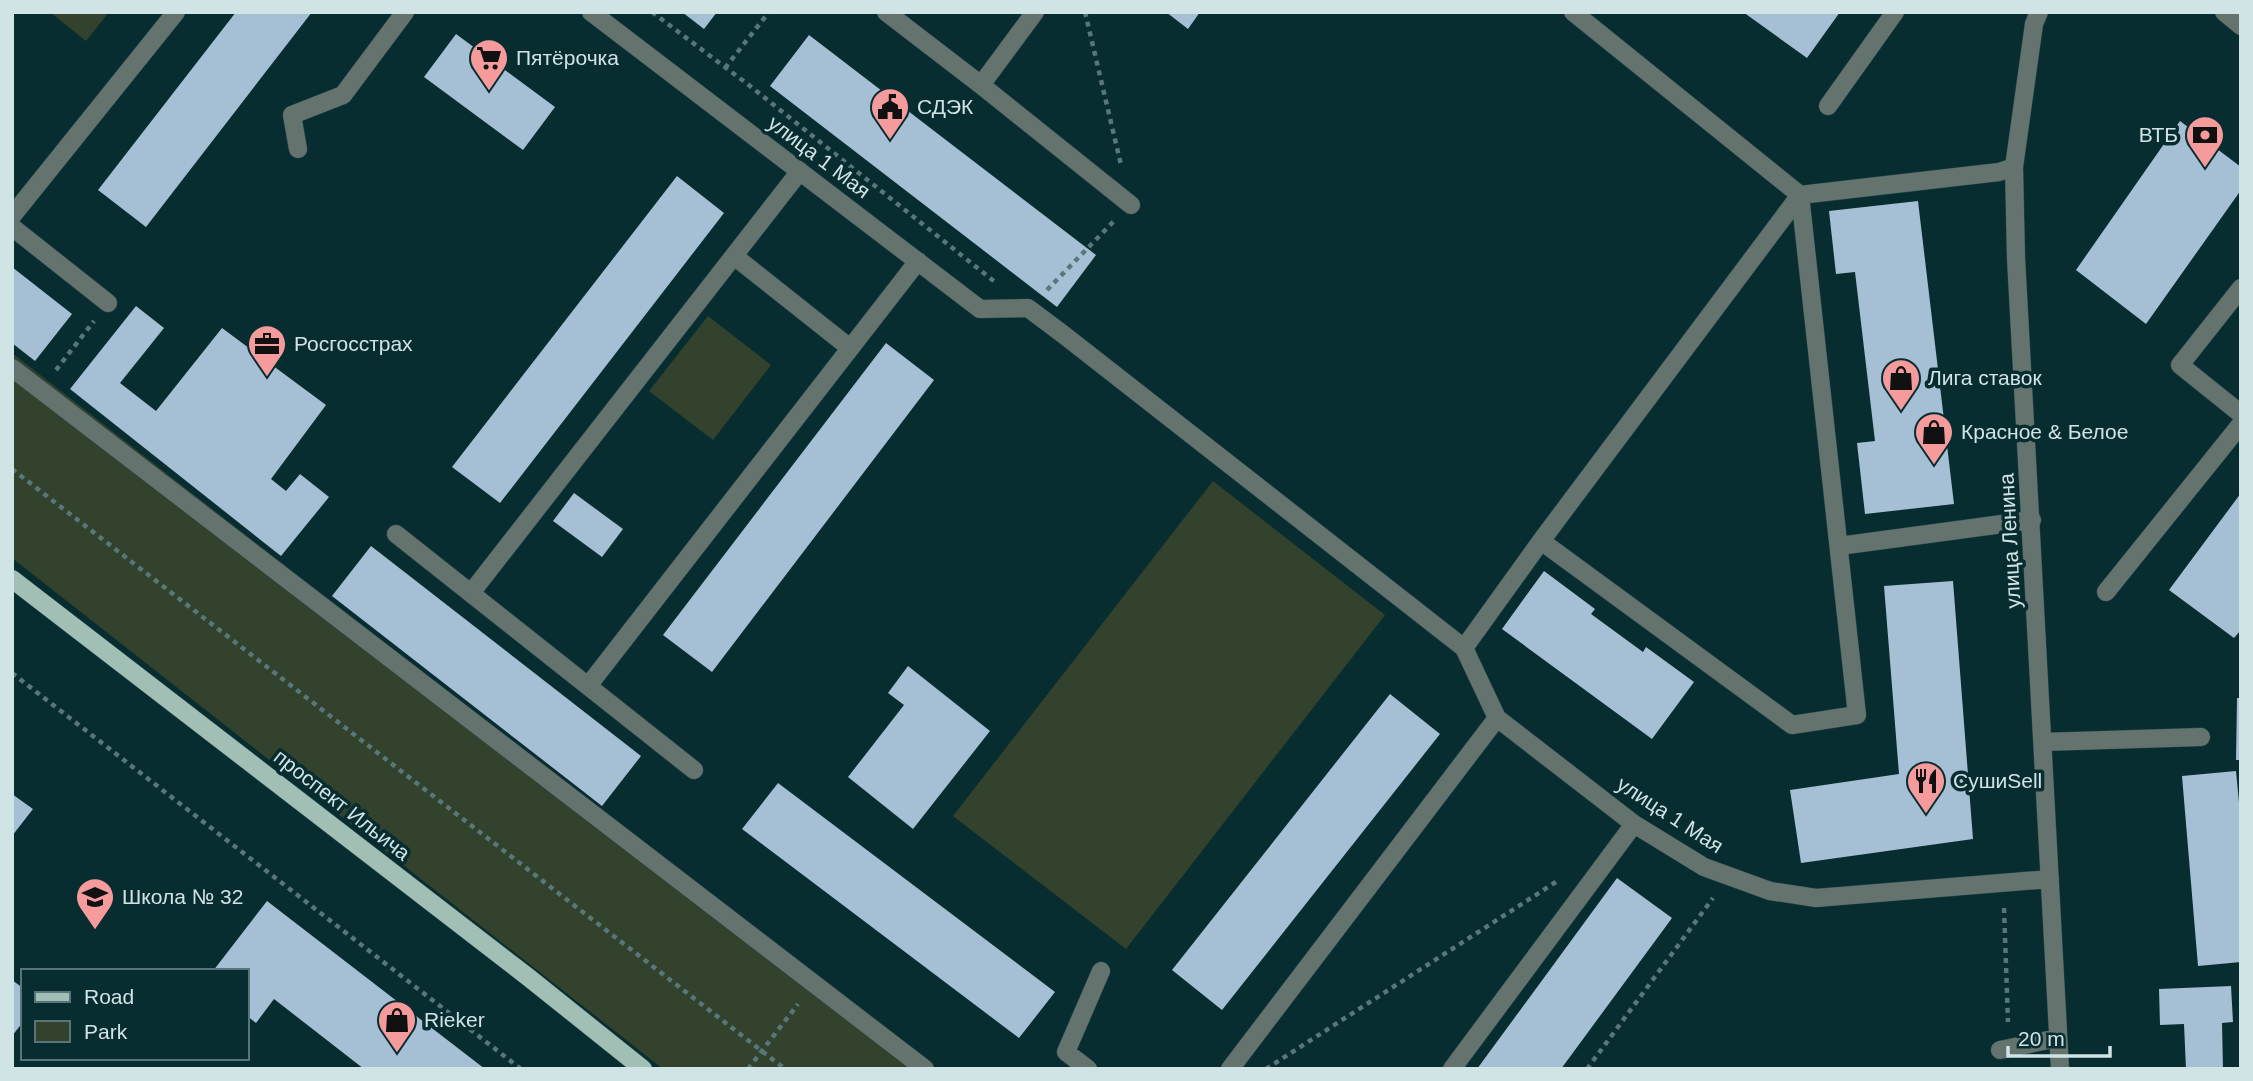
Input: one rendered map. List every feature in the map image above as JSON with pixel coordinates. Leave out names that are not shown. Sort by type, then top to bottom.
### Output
[{"type":"main road","name":"проспект Ильича","points":[[12,579],[528,977],[643,1069]]},
{"type":"street","points":[[12,216],[176,12]]},
{"type":"street","points":[[298,149],[292,115],[343,95],[405,12]]},
{"type":"street","name":"улица 1 Мая","points":[[591,12],[980,309],[1028,308]]},
{"type":"street","points":[[886,12],[1131,205]]},
{"type":"street","points":[[981,85],[1035,12]]},
{"type":"street","points":[[1541,541],[1792,725],[1857,715],[1800,195],[1573,12]]},
{"type":"street","points":[[1828,106],[1895,12]]},
{"type":"street","name":"улица Ленина","points":[[2039,12],[2034,24],[2014,167],[2016,258],[2060,1069]]},
{"type":"street","points":[[2224,12],[2241,26]]},
{"type":"street","points":[[1464,648],[1800,195],[1999,172],[2014,167]]},
{"type":"street","points":[[471,593],[800,171]]},
{"type":"street","points":[[12,228],[108,303]]},
{"type":"street","points":[[734,256],[850,348]]},
{"type":"street","points":[[588,686],[918,261]]},
{"type":"street","points":[[2241,288],[2180,365],[2241,414]]},
{"type":"street","points":[[1028,308],[1464,648],[1497,718],[1230,1069]]},
{"type":"street","points":[[12,368],[925,1069]]},
{"type":"street","points":[[2106,592],[2241,424]]},
{"type":"street","points":[[1839,546],[2032,520]]},
{"type":"street","points":[[396,534],[694,770]]},
{"type":"street","name":"улица 1 Мая","points":[[1497,718],[1634,824],[1704,867],[1770,891],[1816,898],[2050,879]]},
{"type":"street","points":[[2043,743],[2201,737]]},
{"type":"street","points":[[1452,1069],[1634,824]]},
{"type":"street","points":[[1088,1069],[1066,1052],[1101,971]]},
{"type":"street","points":[[2005,1049],[2058,1038]]},
{"type":"path","points":[[652,12],[1028,308]]},
{"type":"path","points":[[725,68],[769,12]]},
{"type":"path","points":[[40,390],[108,303]]},
{"type":"path","points":[[12,468],[785,1069]]},
{"type":"path","points":[[12,673],[521,1069]]},
{"type":"path","points":[[1266,1069],[1566,875]]},
{"type":"path","points":[[1587,1069],[1729,877]]},
{"type":"path","points":[[2003,883],[2005,1049]]},
{"type":"path","points":[[748,1069],[814,984]]},
{"type":"green space","points":[[50,12],[109,12],[86,41]]},
{"type":"green space","points":[[708,316],[771,365],[713,440],[649,391]]},
{"type":"green space","points":[[12,353],[931,1069],[663,1069],[12,558]]},
{"type":"green space","points":[[1213,481],[1385,615],[1126,949],[953,816]]},
{"type":"building","points":[[236,12],[312,12],[146,227],[98,190]]},
{"type":"building","points":[[682,12],[717,12],[704,29]]},
{"type":"building","points":[[1166,12],[1200,12],[1188,29]]},
{"type":"building","points":[[1743,12],[1840,12],[1807,58]]},
{"type":"building","name":"Пятёрочка","points":[[456,34],[555,107],[523,150],[424,77]]},
{"type":"building","points":[[809,35],[1096,255],[1057,307],[770,86]]},
{"type":"building","points":[[2180,121],[2241,167],[2241,190],[2146,324],[2076,270]]},
{"type":"building","points":[[677,176],[724,213],[500,503],[452,467]]},
{"type":"building","points":[[1918,201],[1954,504],[1865,514],[1857,443],[1875,441],[1855,272],[1836,274],[1829,211]]},
{"type":"building","points":[[12,267],[72,314],[35,361],[12,343]]},
{"type":"building","points":[[136,306],[164,328],[120,383],[156,411],[222,328],[326,405],[271,479],[286,491],[300,474],[329,497],[281,556],[70,389]]},
{"type":"building","points":[[886,343],[934,380],[712,672],[663,635]]},
{"type":"building","points":[[574,493],[623,529],[602,557],[553,521]]},
{"type":"building","points":[[2241,493],[2241,630],[2234,638],[2169,590]]},
{"type":"building","points":[[371,546],[641,756],[602,806],[332,596]]},
{"type":"building","points":[[1544,571],[1595,609],[1591,614],[1643,652],[1646,647],[1694,682],[1652,739],[1502,629]]},
{"type":"building","points":[[1953,581],[1973,839],[1801,863],[1790,790],[1899,774],[1884,586]]},
{"type":"building","points":[[908,666],[990,731],[913,829],[848,777],[904,705],[888,693]]},
{"type":"building","points":[[1390,694],[1440,734],[1222,1010],[1172,970]]},
{"type":"building","points":[[2237,698],[2241,698],[2241,760],[2236,760]]},
{"type":"building","points":[[2236,771],[2241,823],[2241,962],[2198,966],[2182,776]]},
{"type":"building","points":[[778,783],[1055,992],[1019,1038],[742,829]]},
{"type":"building","points":[[12,794],[33,809],[12,836]]},
{"type":"building","points":[[1617,878],[1672,918],[1561,1069],[1477,1069]]},
{"type":"building","points":[[267,901],[485,1069],[364,1069],[274,999],[256,1023],[248,1017],[248,969],[215,969]]},
{"type":"building","points":[[12,980],[21,987],[21,1025],[12,1036]]},
{"type":"building","points":[[2231,986],[2233,1022],[2222,1023],[2223,1069],[2186,1069],[2184,1024],[2160,1025],[2159,989]]},
{"type":"place","name":"Пятёрочка","points":[[489,92]]},
{"type":"place","name":"СДЭК","points":[[890,141]]},
{"type":"place","name":"ВТБ","points":[[2205,169]]},
{"type":"place","name":"Росгосстрах","points":[[267,378]]},
{"type":"place","name":"Лига ставок","points":[[1901,412]]},
{"type":"place","name":"Красное & Белое","points":[[1934,466]]},
{"type":"place","name":"СушиSell","points":[[1926,815]]},
{"type":"place","name":"Школа № 32","points":[[95,931]]},
{"type":"place","name":"Rieker","points":[[397,1054]]}]
